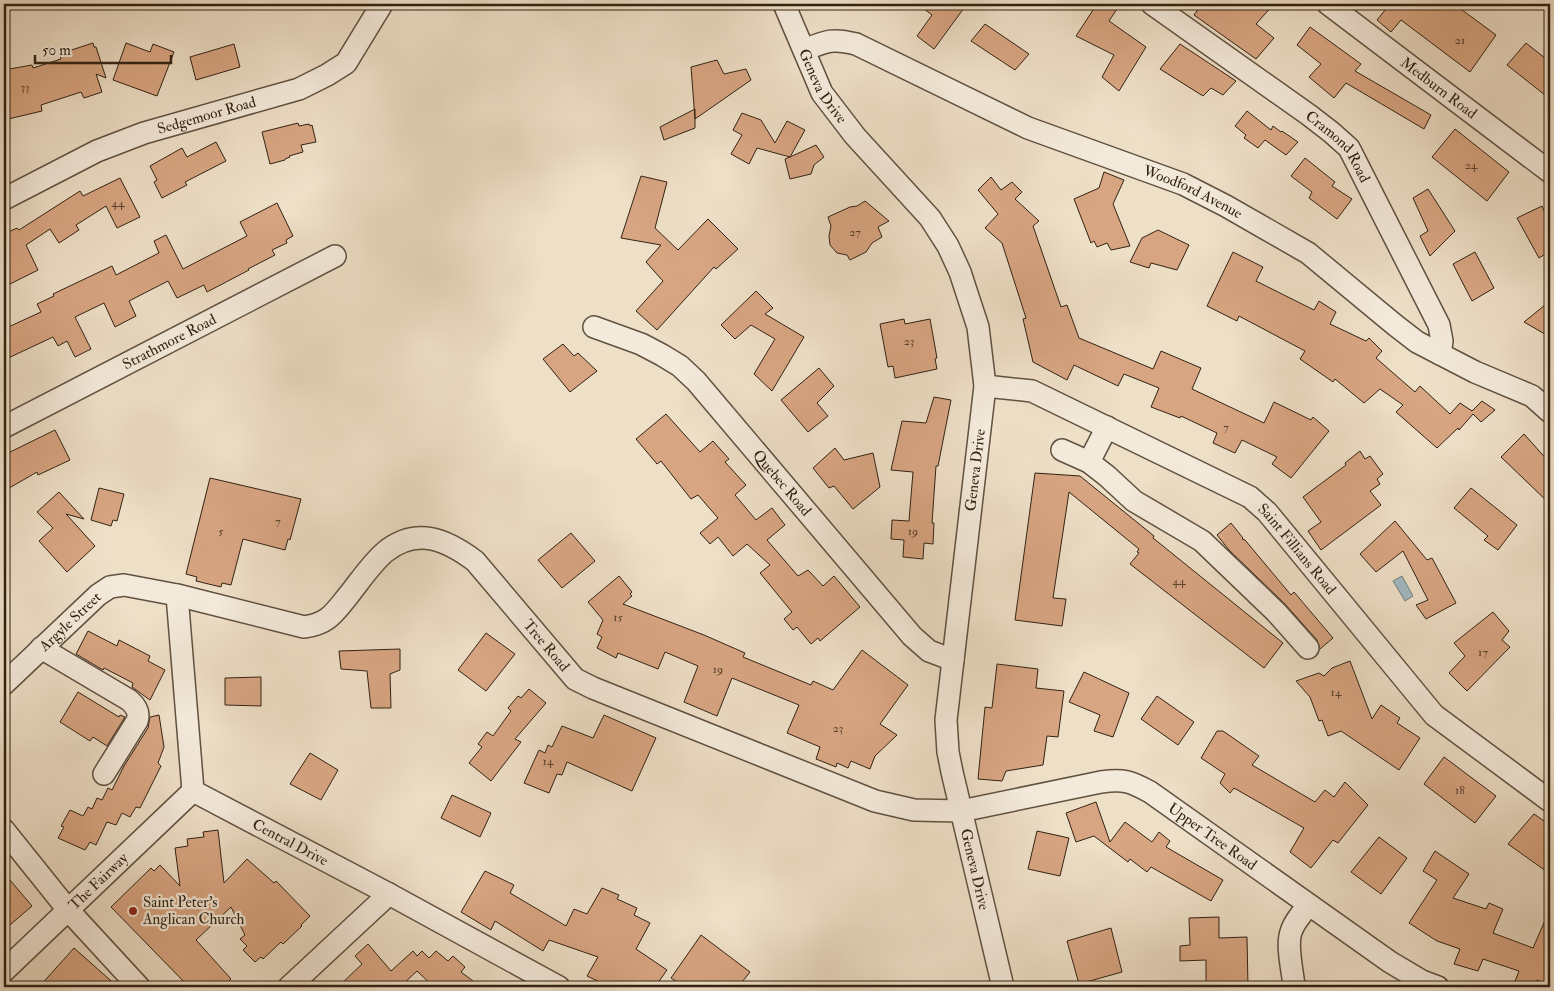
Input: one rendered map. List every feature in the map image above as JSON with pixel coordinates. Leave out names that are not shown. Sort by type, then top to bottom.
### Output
[{"type":"street","name":"Sedgemoor Road","points":[[4,199],[97,151],[144,133],[298,88],[328,75],[346,63],[382,4]]},
{"type":"street","name":"Geneva Drive","points":[[784,4],[822,93],[829,104],[855,136],[930,218],[948,246],[960,272],[978,327],[985,386],[946,720],[946,736],[950,766],[1004,987]]},
{"type":"street","name":"Cramond Road","points":[[1152,4],[1316,121],[1349,148],[1439,325],[1442,342],[1440,354]]},
{"type":"street","name":"Medburn Road","points":[[1328,4],[1550,172]]},
{"type":"street","name":"Woodford Avenue","points":[[804,50],[838,39],[856,44],[1028,128],[1183,184],[1226,206],[1308,253],[1417,342],[1475,372],[1532,396],[1550,412]]},
{"type":"street","name":"Strathmore Road","points":[[4,427],[335,256]]},
{"type":"street","name":"Quebec Road","points":[[594,327],[641,344],[680,366],[696,381],[912,636],[929,651],[953,660]]},
{"type":"street","name":"Saint Fillians Road","points":[[985,386],[1032,391],[1250,497],[1260,504],[1434,715],[1550,801]]},
{"type":"street","points":[[1089,462],[1107,427]]},
{"type":"street","points":[[1062,450],[1089,462],[1134,501],[1202,541],[1276,612],[1308,648]]},
{"type":"street","name":"Tree Road","points":[[177,595],[304,627],[317,626],[326,621],[386,551],[399,543],[413,538],[430,538],[444,541],[475,561],[575,679],[593,688],[875,801],[914,810],[961,810]]},
{"type":"street","name":"Argyle Street","points":[[4,684],[88,604],[110,588],[124,584],[177,595]]},
{"type":"street","points":[[177,595],[194,791]]},
{"type":"street","points":[[41,648],[129,700],[137,709],[138,721],[104,774]]},
{"type":"street","name":"Upper Tree Road","points":[[961,810],[1101,782],[1118,780],[1132,782],[1150,792],[1390,962],[1422,981],[1438,987]]},
{"type":"street","name":"Central Drive","points":[[194,791],[560,987]]},
{"type":"street","name":"The Fairway","points":[[4,972],[194,791]]},
{"type":"street","points":[[4,830],[69,911],[140,987]]},
{"type":"street","points":[[289,987],[389,894]]},
{"type":"street","points":[[1294,987],[1289,942],[1297,919],[1309,905]]},
{"type":"water","points":[[1402,576],[1413,596],[1405,601],[1393,581]]},
{"type":"building","points":[[918,4],[967,4],[934,49],[917,36],[932,15]]},
{"type":"building","points":[[1097,4],[1109,4],[1117,9],[1109,21],[1146,47],[1119,91],[1102,77],[1114,55],[1076,36]]},
{"type":"building","points":[[1202,4],[1274,4],[1256,24],[1274,38],[1256,59],[1194,15]]},
{"type":"building","points":[[1390,4],[1454,4],[1496,35],[1470,72],[1401,20],[1391,32],[1377,20]]},
{"type":"building","points":[[985,24],[1029,54],[1015,70],[971,41]]},
{"type":"building","points":[[1310,27],[1361,64],[1355,71],[1431,115],[1424,129],[1346,83],[1334,98],[1309,77],[1321,64],[1297,45]]},
{"type":"building","points":[[93,43],[106,78],[96,74],[102,92],[84,98],[81,92],[41,105],[42,111],[4,120],[4,70],[32,65],[33,68],[61,59],[59,54]]},
{"type":"building","points":[[126,43],[150,52],[153,44],[174,52],[157,96],[113,80]]},
{"type":"building","points":[[1526,43],[1550,62],[1550,99],[1507,65]]},
{"type":"building","points":[[234,44],[240,67],[196,80],[190,57]]},
{"type":"building","points":[[1180,44],[1236,81],[1223,95],[1211,88],[1203,96],[1160,69]]},
{"type":"building","points":[[717,60],[724,74],[746,69],[751,80],[695,119],[691,67]]},
{"type":"building","points":[[695,109],[695,128],[664,140],[660,127]]},
{"type":"building","points":[[1247,111],[1271,130],[1273,126],[1298,142],[1286,155],[1265,140],[1258,148],[1244,138],[1246,135],[1235,126]]},
{"type":"building","points":[[742,113],[761,120],[775,143],[787,121],[805,130],[790,157],[757,148],[749,164],[731,154],[742,135],[733,130]]},
{"type":"building","points":[[298,123],[299,126],[312,125],[316,142],[301,145],[303,152],[270,164],[262,132]]},
{"type":"building","points":[[1455,129],[1509,172],[1487,201],[1432,157]]},
{"type":"building","points":[[216,142],[226,161],[185,182],[187,185],[162,198],[154,182],[157,180],[150,166],[182,148],[187,157]]},
{"type":"building","points":[[816,145],[824,157],[814,165],[811,174],[790,179],[785,159]]},
{"type":"building","points":[[1305,158],[1335,182],[1332,186],[1352,199],[1337,219],[1309,198],[1312,192],[1291,176]]},
{"type":"building","points":[[1104,172],[1124,180],[1113,204],[1130,246],[1111,250],[1107,243],[1097,247],[1094,241],[1091,243],[1074,199],[1099,188]]},
{"type":"building","points":[[641,176],[667,182],[655,228],[678,250],[708,219],[738,249],[716,269],[714,267],[657,330],[636,311],[663,281],[646,262],[661,245],[621,238]]},
{"type":"building","points":[[991,177],[1001,190],[1012,182],[1022,192],[1015,199],[1039,221],[1033,226],[1061,307],[1067,305],[1079,338],[1153,369],[1161,351],[1201,368],[1192,389],[1264,423],[1274,402],[1311,420],[1313,417],[1329,431],[1291,478],[1272,464],[1277,457],[1242,440],[1235,453],[1213,443],[1217,433],[1181,416],[1180,418],[1151,407],[1159,388],[1124,374],[1118,386],[1074,365],[1067,380],[1033,362],[1023,319],[1026,318],[1002,243],[985,228],[998,214],[978,190]]},
{"type":"building","points":[[120,178],[140,217],[117,228],[106,206],[76,225],[79,230],[59,243],[50,229],[26,245],[38,270],[10,284],[4,271],[4,234],[17,228],[19,230],[80,191],[83,196]]},
{"type":"building","points":[[1428,189],[1455,231],[1430,256],[1420,236],[1428,231],[1413,198]]},
{"type":"building","points":[[865,201],[889,221],[878,227],[882,237],[872,243],[866,252],[850,260],[847,255],[837,253],[830,245],[831,226],[828,217]]},
{"type":"building","points":[[277,203],[293,236],[286,240],[287,243],[272,250],[275,255],[249,270],[207,292],[204,285],[177,298],[168,281],[129,301],[136,316],[115,327],[104,303],[75,317],[91,349],[75,357],[67,341],[58,346],[53,337],[4,360],[4,329],[41,312],[37,304],[54,296],[53,294],[112,266],[116,275],[159,253],[154,241],[166,235],[183,269],[247,236],[240,222]]},
{"type":"building","points":[[1542,206],[1550,224],[1550,251],[1539,258],[1517,218]]},
{"type":"building","points":[[1158,230],[1189,245],[1177,270],[1151,263],[1149,268],[1130,262],[1142,238]]},
{"type":"building","points":[[1233,252],[1263,267],[1256,281],[1314,310],[1319,301],[1336,312],[1330,324],[1366,341],[1369,338],[1382,351],[1376,358],[1415,392],[1420,386],[1450,414],[1460,403],[1472,411],[1482,401],[1495,410],[1481,422],[1473,414],[1459,430],[1458,428],[1437,448],[1396,412],[1403,405],[1380,389],[1364,403],[1335,379],[1333,382],[1300,359],[1305,351],[1239,316],[1237,321],[1207,306]]},
{"type":"building","points":[[1475,252],[1494,288],[1472,301],[1453,264]]},
{"type":"building","points":[[756,291],[773,308],[765,314],[804,337],[772,391],[754,374],[775,339],[751,325],[735,339],[721,325]]},
{"type":"building","points":[[1550,301],[1550,337],[1524,322]]},
{"type":"building","points":[[904,319],[905,324],[930,319],[937,358],[935,359],[937,369],[895,378],[893,366],[888,367],[880,324]]},
{"type":"building","points":[[563,344],[574,356],[578,353],[597,371],[570,392],[543,359]]},
{"type":"building","points":[[819,368],[834,386],[817,403],[828,416],[808,432],[781,400]]},
{"type":"building","points":[[934,397],[951,400],[938,466],[936,466],[932,523],[934,523],[933,544],[924,543],[923,559],[903,557],[904,540],[891,539],[892,520],[909,521],[913,472],[891,470],[902,421],[926,423]]},
{"type":"building","points":[[666,414],[700,452],[713,441],[729,459],[725,462],[746,485],[735,495],[756,520],[772,508],[785,525],[767,540],[798,576],[808,570],[823,586],[834,576],[860,607],[820,641],[818,638],[811,644],[797,627],[793,630],[784,619],[792,612],[760,573],[770,565],[747,544],[733,556],[718,537],[710,544],[700,533],[718,518],[698,495],[691,499],[661,461],[657,464],[636,439]]},
{"type":"building","points":[[55,430],[70,460],[38,475],[37,472],[4,491],[4,455]]},
{"type":"building","points":[[1524,434],[1550,463],[1550,504],[1501,457]]},
{"type":"building","points":[[835,448],[844,460],[873,453],[880,487],[853,509],[834,486],[829,488],[813,468]]},
{"type":"building","points":[[1360,451],[1365,459],[1370,456],[1383,474],[1377,479],[1380,484],[1370,491],[1381,505],[1321,550],[1308,531],[1321,522],[1303,497],[1346,465],[1345,463]]},
{"type":"building","points":[[1035,473],[1080,476],[1154,536],[1153,538],[1283,643],[1264,668],[1130,564],[1139,553],[1137,552],[1139,549],[1069,492],[1053,598],[1066,599],[1062,626],[1015,620]]},
{"type":"building","points":[[210,478],[301,499],[290,540],[288,539],[285,550],[243,539],[231,585],[222,583],[221,587],[196,581],[197,577],[186,574]]},
{"type":"building","points":[[99,488],[124,494],[117,521],[113,520],[111,526],[91,520]]},
{"type":"building","points":[[1471,488],[1517,525],[1498,550],[1484,540],[1488,536],[1454,508]]},
{"type":"building","points":[[59,492],[84,519],[66,514],[95,546],[67,572],[39,541],[53,528],[37,512]]},
{"type":"building","points":[[1395,521],[1427,560],[1432,558],[1456,603],[1426,619],[1416,605],[1428,600],[1403,551],[1376,572],[1360,554]]},
{"type":"building","points":[[1231,523],[1242,539],[1245,540],[1291,595],[1294,592],[1333,638],[1320,649],[1317,640],[1285,604],[1229,550],[1217,535]]},
{"type":"building","points":[[571,533],[595,561],[562,588],[538,560]]},
{"type":"building","points":[[619,576],[632,592],[630,594],[632,596],[623,604],[704,635],[745,653],[743,657],[811,685],[813,681],[833,690],[862,650],[908,685],[880,724],[897,735],[875,756],[870,769],[851,761],[848,768],[837,763],[836,767],[816,759],[820,747],[787,733],[799,705],[732,678],[717,716],[684,702],[698,666],[665,652],[658,669],[618,653],[616,658],[597,648],[602,637],[597,634],[603,620],[588,602]]},
{"type":"building","points":[[1493,612],[1509,631],[1502,640],[1510,647],[1467,691],[1449,673],[1465,656],[1454,643]]},
{"type":"building","points":[[88,631],[117,646],[119,640],[150,656],[148,661],[165,670],[150,700],[132,687],[133,683],[104,668],[103,670],[76,654]]},
{"type":"building","points":[[486,633],[515,654],[486,691],[458,670]]},
{"type":"building","points":[[400,649],[400,670],[390,674],[391,708],[371,708],[367,671],[341,669],[339,651]]},
{"type":"building","points":[[1350,661],[1372,719],[1381,705],[1400,718],[1397,723],[1420,738],[1399,770],[1341,731],[1328,736],[1322,720],[1319,721],[1310,697],[1296,681],[1319,673],[1324,676],[1332,668]]},
{"type":"building","points":[[997,664],[1038,669],[1036,688],[1064,691],[1058,737],[1047,736],[1043,765],[1006,771],[1002,781],[978,779],[985,707],[992,708]]},
{"type":"building","points":[[1084,672],[1129,693],[1113,737],[1094,731],[1100,715],[1069,702]]},
{"type":"building","points":[[261,677],[261,706],[225,705],[225,678]]},
{"type":"building","points":[[529,689],[546,703],[515,739],[521,742],[491,781],[469,763],[482,747],[478,744],[487,732],[493,736],[511,711],[508,708],[518,696],[521,698]]},
{"type":"building","points":[[78,692],[119,717],[120,715],[125,717],[107,746],[93,737],[90,741],[60,722]]},
{"type":"building","points":[[1157,696],[1194,722],[1178,745],[1141,719]]},
{"type":"building","points":[[159,715],[164,747],[158,763],[161,766],[140,808],[136,807],[130,817],[122,813],[116,825],[107,822],[96,845],[90,842],[85,850],[58,838],[64,827],[61,826],[70,810],[83,816],[88,807],[92,809],[97,798],[102,800],[108,788],[112,790],[124,766],[148,728],[150,717]]},
{"type":"building","points":[[604,715],[656,738],[632,791],[567,762],[562,775],[557,774],[549,793],[524,783],[539,750],[545,753],[548,745],[552,747],[562,726],[593,738]]},
{"type":"building","points":[[1217,731],[1223,731],[1259,756],[1252,765],[1315,802],[1325,790],[1334,797],[1345,782],[1368,805],[1338,843],[1333,840],[1311,868],[1290,852],[1304,828],[1234,788],[1230,793],[1220,783],[1225,774],[1201,758]]},
{"type":"building","points":[[310,753],[338,770],[321,800],[290,784]]},
{"type":"building","points":[[1444,757],[1496,796],[1475,823],[1424,784]]},
{"type":"building","points":[[452,795],[491,813],[480,837],[441,818]]},
{"type":"building","points":[[1096,802],[1110,842],[1125,822],[1152,842],[1159,832],[1170,841],[1166,847],[1223,880],[1211,901],[1151,867],[1147,872],[1130,859],[1128,862],[1094,836],[1076,842],[1066,813]]},
{"type":"building","points":[[1534,814],[1550,825],[1550,874],[1508,844]]},
{"type":"building","points":[[218,830],[224,883],[247,859],[274,883],[276,881],[310,916],[283,944],[281,942],[263,959],[261,957],[255,962],[243,950],[247,946],[240,939],[245,935],[231,907],[196,940],[231,979],[222,987],[189,987],[111,907],[151,868],[154,871],[160,865],[180,886],[175,848],[188,846],[187,839],[204,837],[203,832]]},
{"type":"building","points":[[1037,831],[1069,838],[1060,876],[1028,869]]},
{"type":"building","points":[[1379,837],[1407,858],[1381,894],[1351,872]]},
{"type":"building","points":[[1435,851],[1469,874],[1453,898],[1486,909],[1489,903],[1503,909],[1493,933],[1533,948],[1550,909],[1550,942],[1546,954],[1550,956],[1550,986],[1537,980],[1534,987],[1523,987],[1514,984],[1519,971],[1483,959],[1478,971],[1454,964],[1460,949],[1437,941],[1409,923],[1437,880],[1423,871]]},
{"type":"building","points":[[485,871],[514,885],[510,893],[566,926],[574,909],[587,914],[602,888],[619,895],[617,899],[637,908],[634,915],[650,923],[636,949],[667,970],[655,987],[610,987],[587,976],[598,957],[549,940],[543,951],[495,921],[491,930],[461,912]]},
{"type":"building","points":[[4,873],[32,906],[4,930]]},
{"type":"building","points":[[1219,917],[1219,938],[1247,937],[1248,987],[1206,987],[1206,960],[1180,961],[1180,946],[1190,945],[1189,918]]},
{"type":"building","points":[[1111,928],[1122,972],[1079,984],[1067,941]]},
{"type":"building","points":[[701,935],[750,972],[738,987],[685,987],[671,978]]},
{"type":"building","points":[[368,944],[391,971],[413,951],[417,956],[422,951],[429,958],[436,951],[448,961],[453,956],[465,967],[461,972],[481,987],[434,987],[417,971],[402,985],[404,987],[338,987],[362,964],[355,956]]},
{"type":"building","points":[[74,948],[118,987],[39,987]]},
{"type":"place","name":"Saint Peter's Anglican Church","points":[[133,911]]}]
